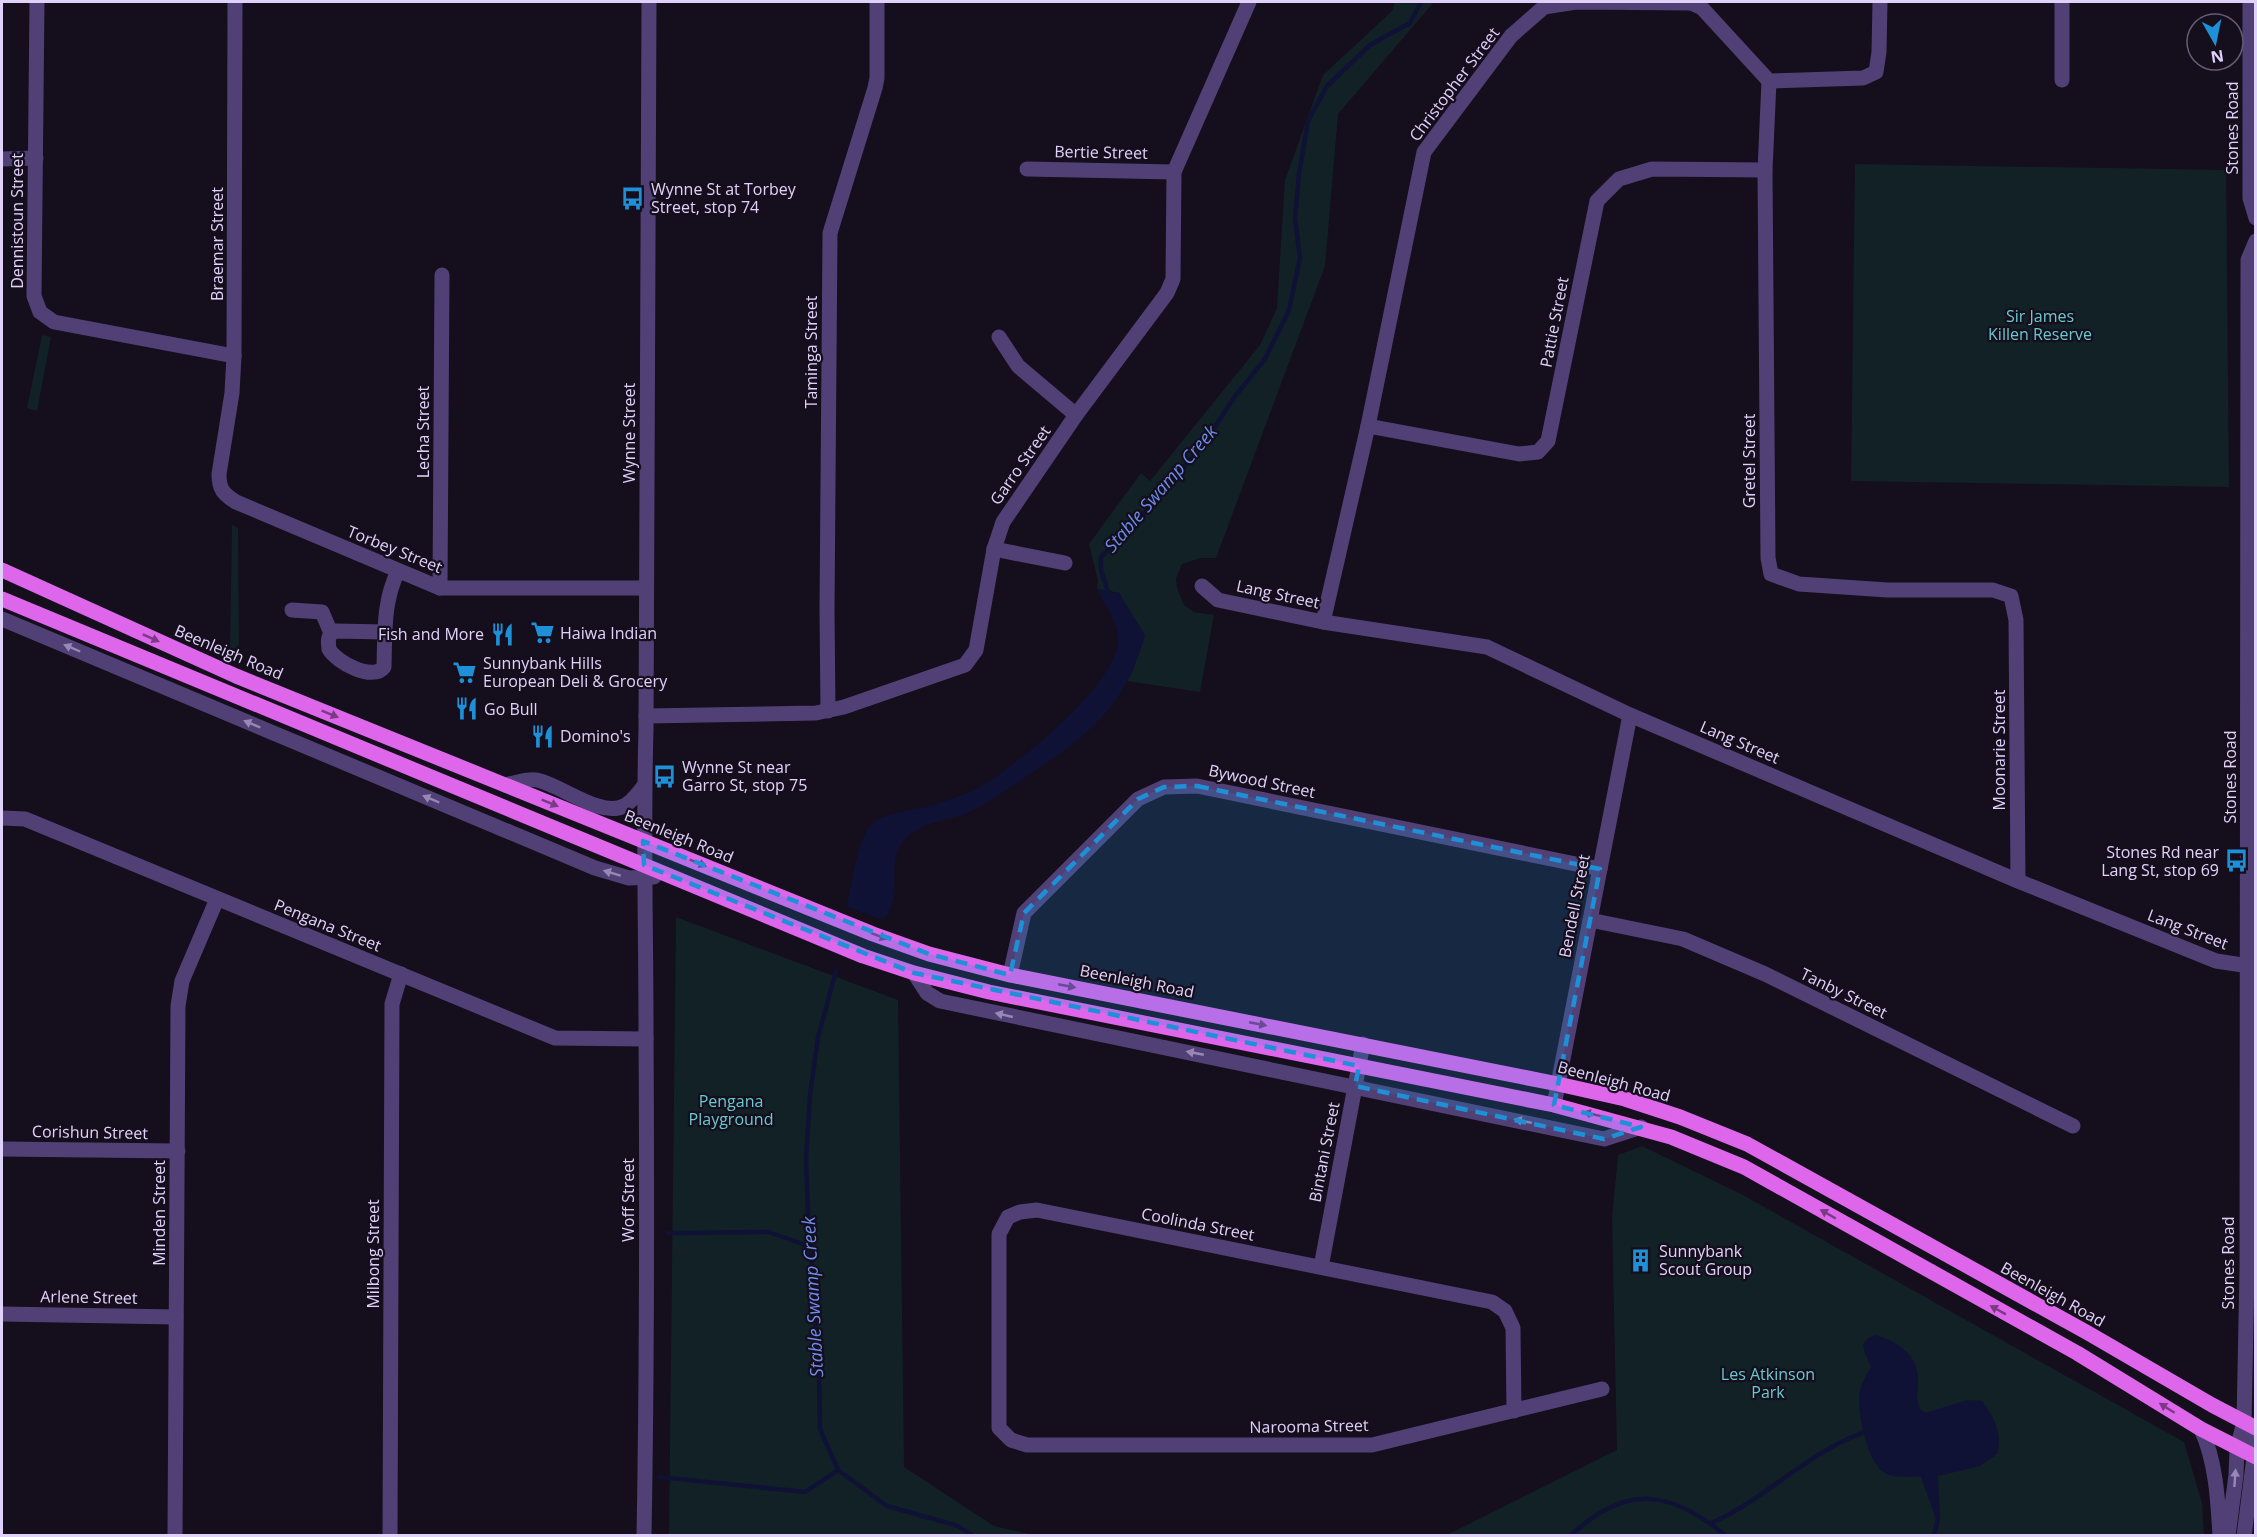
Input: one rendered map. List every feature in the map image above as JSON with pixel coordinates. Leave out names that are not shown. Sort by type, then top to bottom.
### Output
[{"type":"main road","name":"Beenleigh Road","points":[[2,570],[236,676],[929,954],[1010,975],[1558,1084],[1636,1102],[1680,1117],[1747,1144],[2250,1425]]},
{"type":"main road","points":[[2,599],[644,871],[669,876],[863,956],[914,973],[989,992],[1554,1105],[1671,1137],[1744,1167],[2077,1353],[2201,1429],[2255,1457]]},
{"type":"street","name":"Dennistoun Street","points":[[37,2],[34,296],[40,312],[54,322],[234,356]]},
{"type":"street","name":"Braemar Street","points":[[219,486],[232,393],[234,356],[236,2]]},
{"type":"street","name":"Wynne Street","points":[[644,871],[649,2]]},
{"type":"street","name":"Taminga Street","points":[[828,711],[830,233],[876,88],[877,2]]},
{"type":"street","name":"Garro Street","points":[[646,716],[816,713],[844,707],[964,665],[976,650],[994,549],[1003,522],[1076,415],[1167,293],[1173,279],[1174,172],[1250,2]]},
{"type":"street","name":"Christopher Street","points":[[1323,622],[1368,426],[1424,152],[1511,36],[1544,7],[1576,2],[1691,3],[1702,8],[1769,81]]},
{"type":"street","points":[[1769,81],[1863,78],[1876,72],[1879,52],[1880,2]]},
{"type":"street","points":[[2061,80],[2062,2]]},
{"type":"street","name":"Stones Road","points":[[2250,2],[2252,34],[2250,198],[2256,218]]},
{"type":"street","name":"Gretel Street","points":[[1769,81],[1765,170],[1768,558],[1772,574],[1799,584],[1887,590],[1993,590],[2011,596],[2016,620]]},
{"type":"street","points":[[2,159],[36,158]]},
{"type":"street","name":"Bertie Street","points":[[1027,169],[1174,172]]},
{"type":"street","name":"Pattie Street","points":[[1368,426],[1520,454],[1538,452],[1548,441],[1597,201],[1619,179],[1652,169],[1765,170]]},
{"type":"street","name":"Stones Road","points":[[2244,1536],[2255,1457],[2250,1425],[2252,412],[2248,260],[2256,242]]},
{"type":"street","name":"Lecha Street","points":[[440,588],[442,275]]},
{"type":"street","points":[[999,337],[1018,366],[1076,415]]},
{"type":"street","name":"Torbey Street","points":[[219,486],[225,495],[236,502],[440,588],[646,588]]},
{"type":"street","points":[[994,549],[1065,563]]},
{"type":"street","points":[[331,633],[328,637],[332,655],[362,671],[377,674],[384,667],[388,592],[398,571]]},
{"type":"street","name":"Lang Street","points":[[1202,586],[1218,600],[1323,622],[1487,647],[1630,715],[2018,881],[2216,961],[2252,966]]},
{"type":"street","points":[[292,610],[322,612],[331,633]]},
{"type":"street","points":[[2,619],[595,868],[629,878],[644,871]]},
{"type":"street","name":"Moonarie Street","points":[[2016,620],[2018,881]]},
{"type":"street","points":[[331,633],[385,632]]},
{"type":"street","name":"Bendell Street","points":[[1554,1105],[1630,715]]},
{"type":"street","points":[[506,785],[536,779],[596,804],[616,808],[632,800],[644,786]]},
{"type":"street","name":"Bywood Street","points":[[1010,975],[1024,913],[1138,799],[1164,787],[1197,786],[1600,869]]},
{"type":"street","name":"Pengana Street","points":[[2,818],[25,819],[555,1038],[646,1039]]},
{"type":"street","name":"Woff Street","points":[[644,871],[646,1039],[644,1536]]},
{"type":"street","name":"Minden Street","points":[[175,1536],[178,1006],[182,981],[218,899]]},
{"type":"street","name":"Tanby Street","points":[[1590,920],[1683,939],[1765,974],[2073,1126]]},
{"type":"street","points":[[914,973],[927,993],[940,1000],[1023,1019],[1604,1139],[1641,1127]]},
{"type":"street","name":"Milbong Street","points":[[390,1536],[392,1004],[401,974]]},
{"type":"street","name":"Bintani Street","points":[[1321,1267],[1363,1044]]},
{"type":"street","name":"Corishun Street","points":[[2,1149],[178,1151]]},
{"type":"street","name":"Coolinda Street","points":[[1011,1440],[999,1428],[999,1234],[1008,1217],[1020,1212],[1037,1210],[1492,1302],[1505,1311],[1513,1328],[1514,1411]]},
{"type":"street","name":"Arlene Street","points":[[2,1314],[176,1317]]},
{"type":"street","name":"Narooma Street","points":[[1011,1440],[1027,1445],[1372,1445],[1602,1389]]},
{"type":"street","name":"Stones Road","points":[[2228,1536],[2237,1449],[2250,1425]]},
{"type":"street","points":[[2201,1429],[2209,1445],[2212,1460],[2220,1536]]},
{"type":"highlighted area","points":[[1197,786],[1600,869],[1554,1105],[1641,1127],[1604,1139],[1355,1086],[1359,1066],[914,973],[644,865],[643,841],[929,954],[1010,975],[1024,913],[1138,799],[1164,787]]},
{"type":"green space","points":[[1395,2],[1434,2],[1338,114],[1325,266],[1216,558],[1200,558],[1182,564],[1176,579],[1184,605],[1194,612],[1214,615],[1200,692],[1127,681],[1134,668],[1120,593],[1097,589],[1098,580],[1089,544],[1141,473],[1150,481],[1260,345],[1277,308],[1285,180],[1323,75],[1392,11]]},
{"type":"green space","name":"Sir James Killen Reserve","points":[[1855,164],[2226,170],[2229,487],[1851,481]]},
{"type":"green space","points":[[42,335],[51,337],[37,411],[27,408]]},
{"type":"green space","points":[[232,525],[238,528],[239,645],[230,653]]},
{"type":"green space","name":"Pengana Playground","points":[[676,917],[898,1000],[904,1467],[994,1526],[1033,1535],[669,1535]]},
{"type":"green space","name":"Les Atkinson Park","points":[[1642,1146],[1741,1194],[2184,1442],[2202,1503],[2204,1535],[1440,1536],[1447,1535],[1617,1450],[1612,1218],[1618,1155]]},
{"type":"shaded area","points":[[1097,589],[1119,593],[1145,635],[1126,683],[1114,702],[1085,734],[997,796],[967,813],[911,833],[899,848],[896,858],[893,901],[883,920],[847,907],[858,852],[871,825],[885,817],[932,805],[978,788],[1038,744],[1082,703],[1099,682],[1112,661],[1118,636],[1114,622]]},
{"type":"shaded area","points":[[1875,1335],[1892,1341],[1906,1351],[1911,1358],[1918,1373],[1917,1400],[1921,1410],[1925,1413],[1968,1400],[1982,1401],[1996,1426],[1999,1440],[1997,1454],[1980,1466],[1938,1476],[1940,1518],[1936,1519],[1921,1477],[1898,1477],[1885,1473],[1874,1460],[1865,1439],[1859,1397],[1871,1367],[1863,1344]]},
{"type":"waterway","name":"Stable Swamp Creek","points":[[1109,595],[1101,570],[1101,557],[1141,517],[1200,449],[1236,395],[1265,359],[1289,310],[1300,258],[1295,218],[1299,174],[1308,121],[1327,86],[1370,45],[1410,23],[1421,2]]},
{"type":"waterway","name":"Stable Swamp Creek","points":[[836,971],[818,1037],[810,1095],[806,1159],[819,1369],[820,1429],[838,1470],[887,1506],[958,1526],[973,1536]]},
{"type":"waterway","points":[[668,1233],[769,1232],[811,1247]]},
{"type":"waterway","points":[[1711,1523],[1757,1497],[1815,1457],[1864,1432]]},
{"type":"waterway","points":[[659,1477],[805,1492],[838,1470]]},
{"type":"waterway","name":"Stable Swamp Creek","points":[[1570,1536],[1590,1519],[1610,1507],[1629,1501],[1648,1499],[1667,1502],[1686,1509],[1706,1520],[1726,1536]]},
{"type":"waterway","points":[[1934,1536],[1938,1518]]},
{"type":"place","name":"Wynne St at Torbey Street, stop 74","points":[[633,198]]},
{"type":"place","name":"Haiwa Indian","points":[[542,633]]},
{"type":"place","name":"Fish and More","points":[[502,634]]},
{"type":"place","name":"Sunnybank Hills European Deli & Grocery","points":[[465,672]]},
{"type":"place","name":"Go Bull","points":[[466,709]]},
{"type":"place","name":"Domino's","points":[[542,736]]},
{"type":"place","name":"Wynne St near Garro St, stop 75","points":[[664,776]]},
{"type":"place","name":"Stones Rd near Lang St, stop 69","points":[[2237,861]]},
{"type":"place","name":"Sunnybank Scout Group","points":[[1641,1260]]}]
